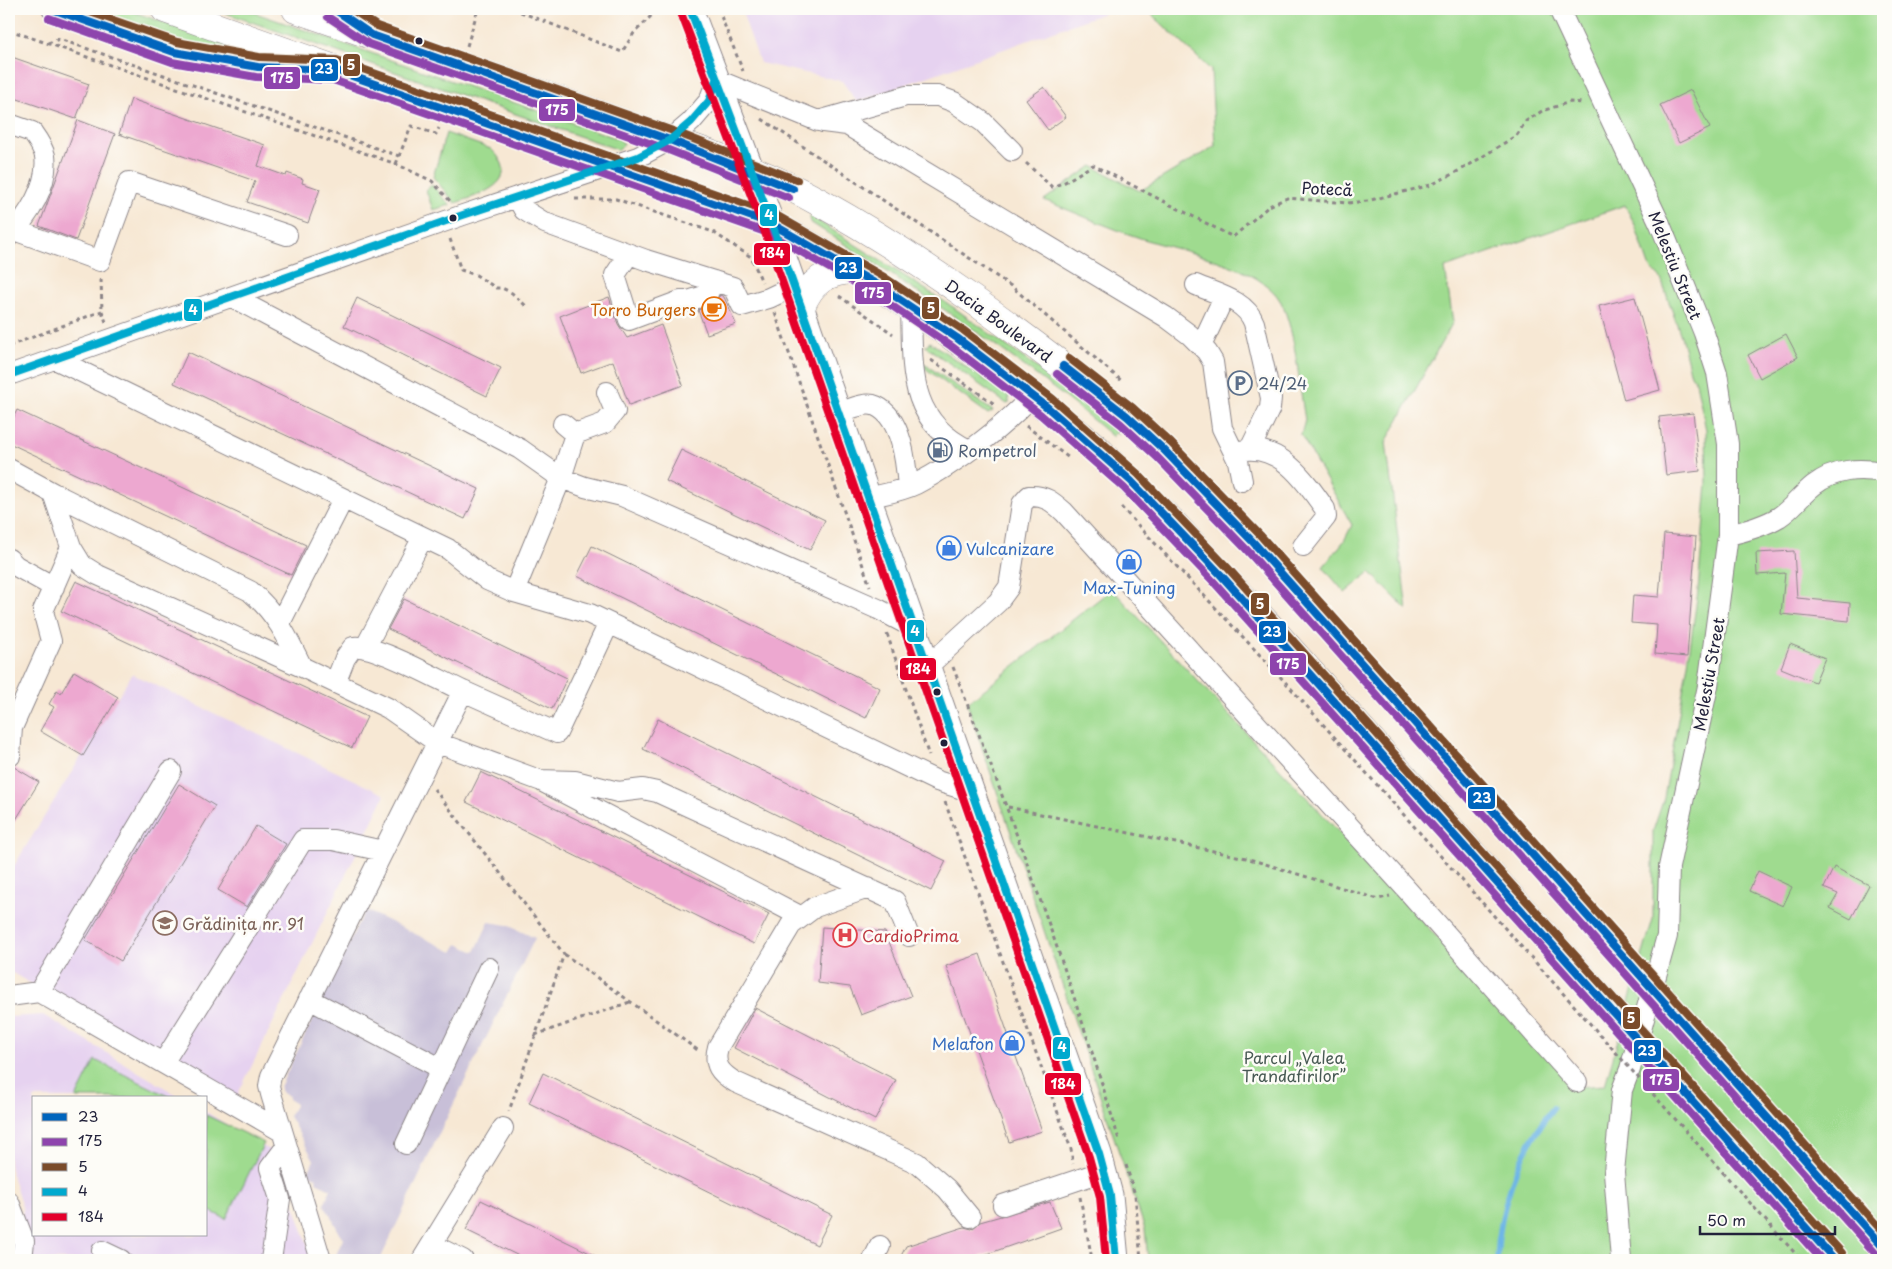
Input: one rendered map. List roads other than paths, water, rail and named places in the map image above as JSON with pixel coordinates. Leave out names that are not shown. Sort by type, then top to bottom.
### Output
[{"type":"highway","points":[[165,9],[772,224],[855,270],[956,338],[1096,448],[1169,519],[1267,624],[1834,1260]]},
{"type":"highway","name":"Dacia Boulevard","points":[[296,9],[670,140],[753,171],[819,202],[929,270],[1026,337],[1128,416],[1164,450],[1253,542],[1883,1247]]},
{"type":"highway","points":[[798,297],[805,296],[820,278],[837,271],[855,270]]},
{"type":"main road","points":[[690,9],[753,171],[972,792],[1114,1165],[1110,1195],[1116,1260]]},
{"type":"street","points":[[52,9],[174,52],[258,67],[335,70]]},
{"type":"street","points":[[334,9],[372,35]]},
{"type":"street","name":"Melestiu Street","points":[[1559,9],[1660,224],[1717,373],[1728,444],[1728,535],[1708,686],[1669,867],[1667,936],[1630,1069],[1622,1090],[1614,1172],[1621,1260]]},
{"type":"street","points":[[9,375],[463,215],[610,168],[638,157],[670,140],[691,122],[709,101],[717,80],[818,121],[847,125],[1166,317],[1190,335],[1213,362],[1222,428],[1242,450],[1280,457],[1325,509],[1326,517],[1303,546]]},
{"type":"street","points":[[818,121],[906,96],[938,96],[954,102],[983,122],[1012,151]]},
{"type":"street","points":[[9,124],[32,132],[44,154],[46,172],[28,215],[12,233],[100,261],[129,182],[287,235]]},
{"type":"street","points":[[517,197],[524,210],[545,223],[629,254],[733,287],[742,306],[769,298],[798,297]]},
{"type":"street","points":[[629,254],[615,275],[629,320],[680,301],[688,301],[707,295],[714,281]]},
{"type":"street","points":[[1196,285],[1238,303],[1251,315],[1271,398],[1270,408],[1242,450],[1242,481]]},
{"type":"street","points":[[232,297],[520,449],[562,478],[585,487],[622,496],[878,609],[914,628]]},
{"type":"street","points":[[1201,346],[1224,297]]},
{"type":"street","points":[[910,307],[914,364],[921,402],[937,429],[951,441],[969,450]]},
{"type":"street","points":[[55,359],[448,549],[486,580],[514,592],[590,614],[938,781],[972,792]]},
{"type":"street","points":[[514,592],[562,478],[569,429],[605,423],[615,412],[607,392]]},
{"type":"street","points":[[868,498],[908,487],[969,450],[1012,416],[1032,396]]},
{"type":"street","points":[[838,413],[864,405],[875,406],[885,413],[903,446],[908,487]]},
{"type":"street","points":[[9,469],[53,493],[250,590],[268,606],[280,623],[302,667]]},
{"type":"street","points":[[1728,535],[1752,529],[1779,516],[1813,485],[1838,472],[1865,469],[1883,472]]},
{"type":"street","points":[[53,493],[71,547],[82,565],[98,574],[336,681],[388,708],[438,743],[539,780],[800,916]]},
{"type":"street","points":[[927,667],[998,602],[1009,587],[1022,504],[1029,496],[1041,495],[1064,512],[1408,891],[1576,1082]]},
{"type":"street","points":[[280,623],[343,499]]},
{"type":"street","points":[[365,648],[423,537]]},
{"type":"street","points":[[10,756],[12,728],[51,641],[43,611],[71,547]]},
{"type":"street","points":[[9,559],[16,566],[54,587]]},
{"type":"street","points":[[336,681],[349,652],[353,648],[365,648],[557,733],[609,624]]},
{"type":"street","points":[[321,1260],[283,1139],[269,1086],[271,1076],[463,691]]},
{"type":"street","points":[[39,992],[171,771]]},
{"type":"street","points":[[539,780],[575,781],[618,792],[643,789],[657,792],[895,901],[909,936]]},
{"type":"street","points":[[163,1063],[303,840],[333,840],[383,851]]},
{"type":"street","points":[[868,888],[816,907],[800,916],[780,941],[718,1047],[716,1064],[720,1072],[735,1082],[917,1163],[947,1189],[970,1217]]},
{"type":"street","points":[[406,1144],[489,968]]},
{"type":"street","points":[[9,996],[39,992],[163,1063],[283,1139]]},
{"type":"street","points":[[309,998],[442,1068]]},
{"type":"street","points":[[463,1260],[427,1253],[503,1128]]},
{"type":"street","points":[[271,1260],[280,1199],[270,1168],[283,1139]]},
{"type":"street","points":[[1003,1205],[1114,1165]]},
{"type":"street","points":[[9,1202],[24,1241],[22,1260]]},
{"type":"street","points":[[102,1250],[122,1260]]},
{"type":"waterway","points":[[1497,1260],[1502,1220],[1513,1180],[1530,1142],[1553,1108]]},
{"type":"place","name":"Torro Burgers","points":[[714,309]]},
{"type":"place","name":"24/24","points":[[1240,383]]},
{"type":"place","name":"Rompetrol","points":[[940,450]]},
{"type":"place","name":"Vulcanizare","points":[[949,548]]},
{"type":"place","name":"Max-Tuning","points":[[1129,562]]},
{"type":"place","name":"Grădinița nr. 91","points":[[165,923]]},
{"type":"place","name":"CardioPrima","points":[[845,935]]},
{"type":"place","name":"Melafon","points":[[1012,1043]]},
{"type":"park label","name":"Parcul „Valea Trandafirilor”","points":[[1294,1066]]}]
